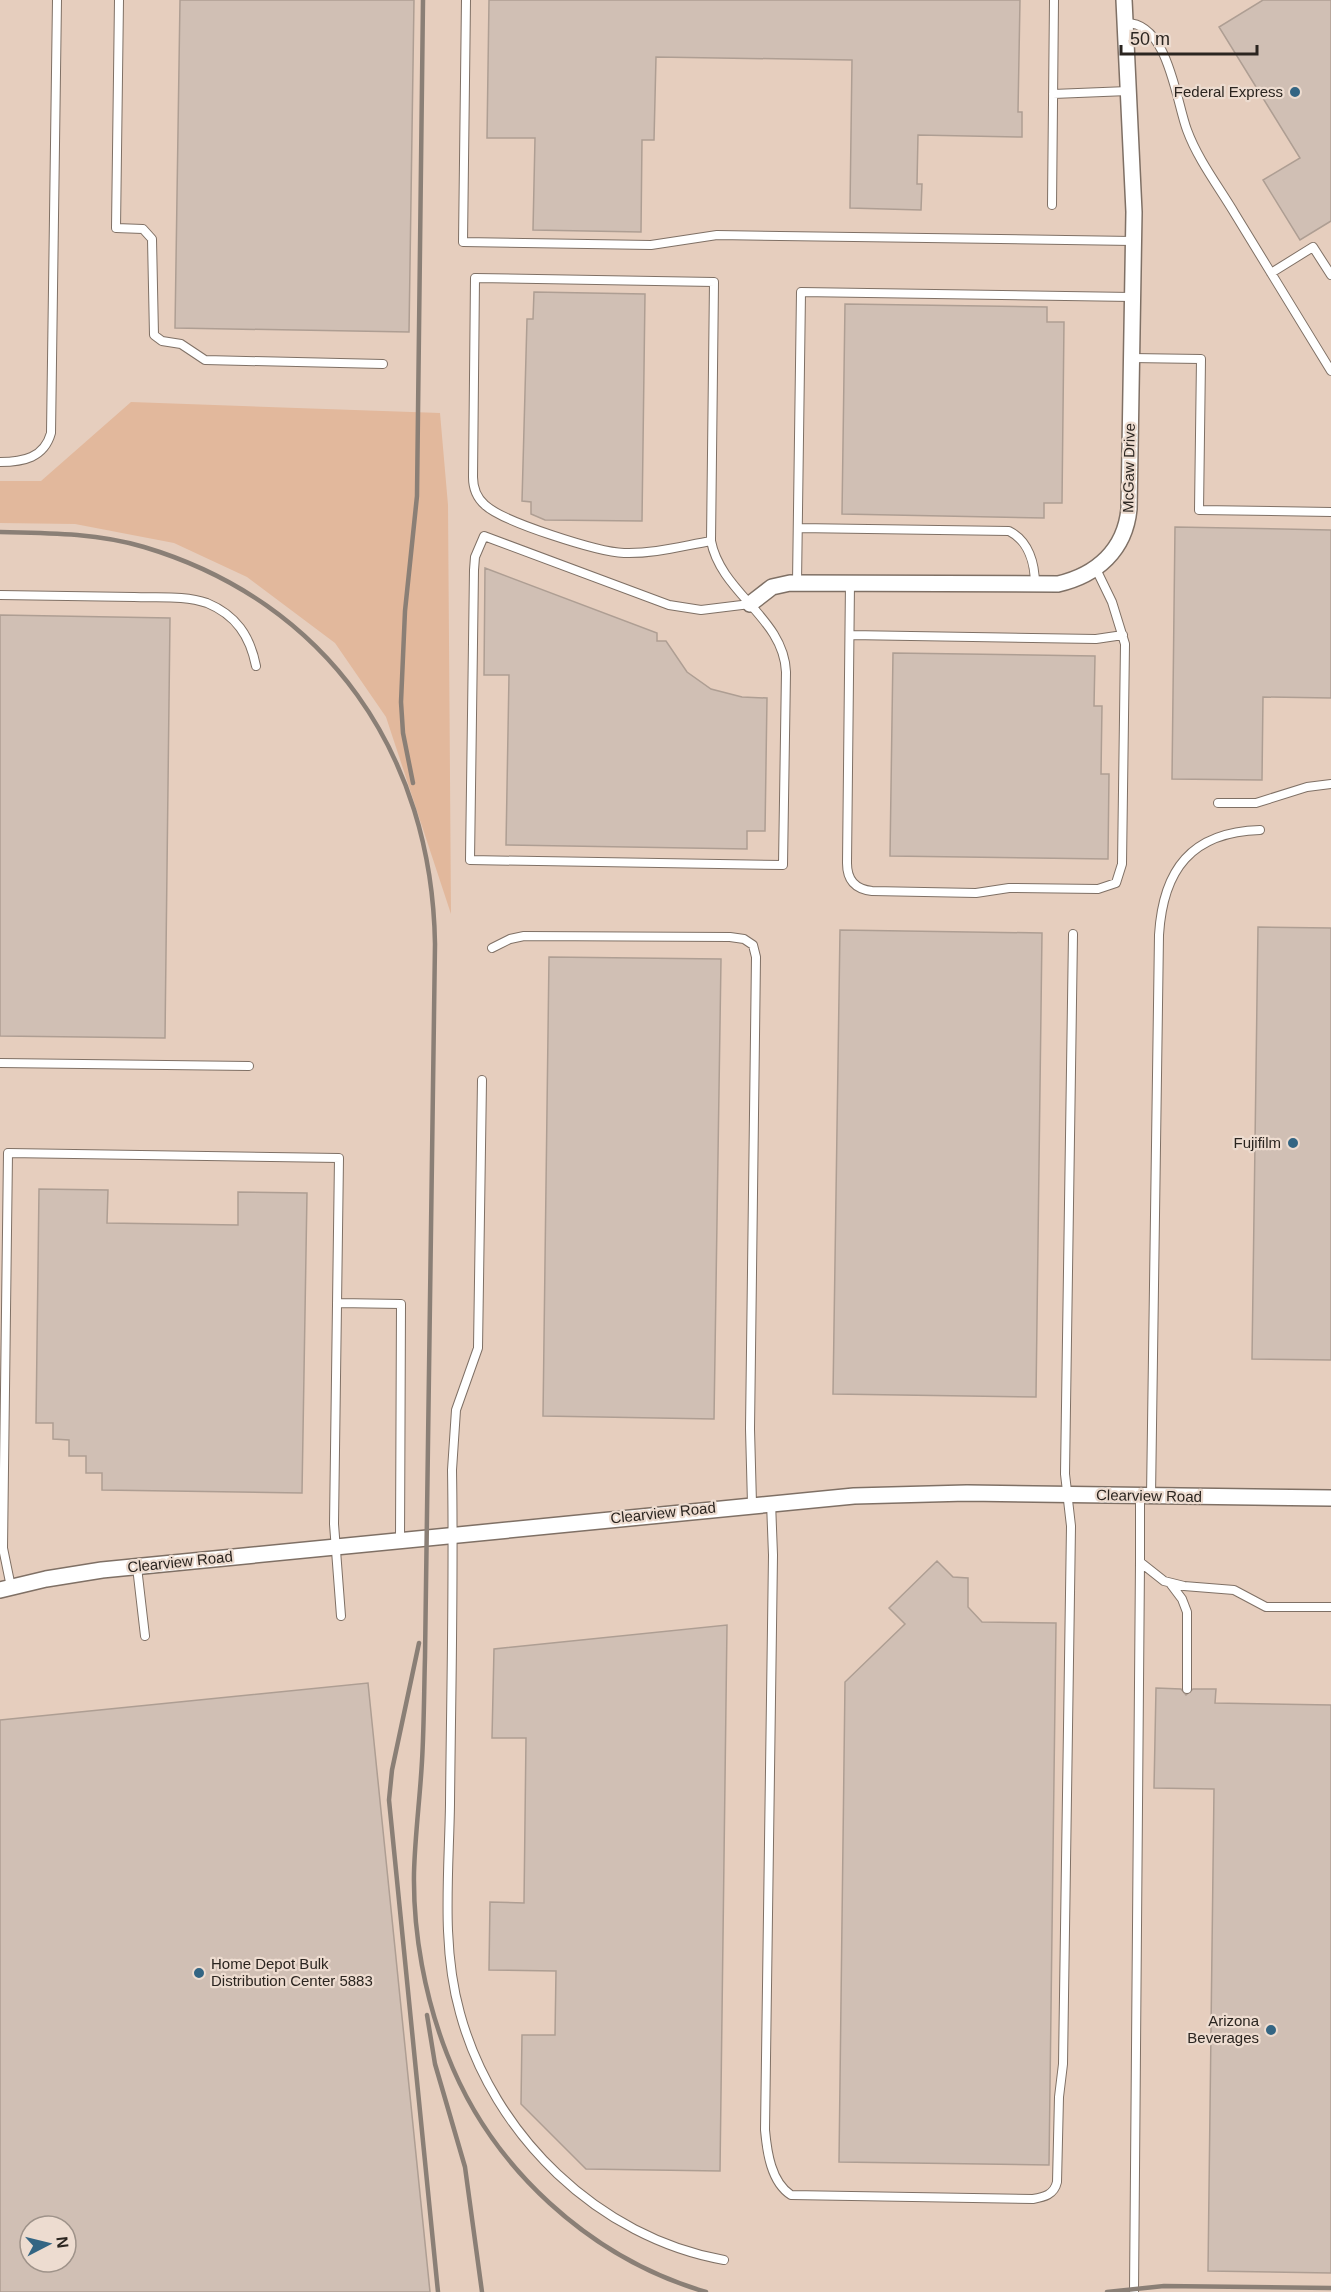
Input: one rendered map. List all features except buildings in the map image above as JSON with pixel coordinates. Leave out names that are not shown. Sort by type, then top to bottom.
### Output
[{"type":"street","name":"McGaw Drive","points":[[750,604],[772,587],[797,583],[1035,586],[1069,582],[1096,569],[1116,548],[1128,519],[1133,241],[1124,0]]},
{"type":"street","name":"Clearview Road","points":[[5,1588],[65,1575],[771,1502],[909,1493],[1331,1498]]},
{"type":"lane","points":[[0,462],[26,460],[45,447],[51,426],[57,0]]},
{"type":"lane","points":[[119,0],[116,228],[143,229],[153,239],[154,335],[162,341],[181,344],[205,360],[383,363]]},
{"type":"lane","points":[[466,0],[463,242],[651,244],[717,234],[1133,241]]},
{"type":"lane","points":[[1052,205],[1054,0]]},
{"type":"lane","points":[[1125,24],[1137,24],[1148,31],[1163,56],[1174,78],[1192,142],[1331,371]]},
{"type":"lane","points":[[1053,94],[1128,91]]},
{"type":"lane","points":[[1271,273],[1314,247],[1331,275]]},
{"type":"lane","points":[[711,541],[649,552],[601,550],[498,513],[481,501],[473,483],[476,278],[714,282],[711,541],[721,567],[772,632],[784,658],[783,865],[470,860],[474,570],[475,557],[484,536],[669,605],[701,610],[750,604]]},
{"type":"lane","points":[[797,583],[801,292],[1132,297]]},
{"type":"lane","points":[[1131,358],[1201,359],[1199,510],[1331,512]]},
{"type":"lane","points":[[798,528],[1009,531],[1017,537],[1032,557],[1035,586]]},
{"type":"lane","points":[[850,584],[847,863],[850,881],[867,891],[975,893],[1009,888],[1098,889],[1116,883],[1122,864],[1125,664],[1123,635],[1112,602],[1096,569]]},
{"type":"lane","points":[[0,595],[169,598],[200,601],[217,608],[241,627],[251,645],[256,666]]},
{"type":"lane","points":[[850,635],[1096,639],[1123,635]]},
{"type":"lane","points":[[1218,803],[1256,803],[1307,787],[1331,784]]},
{"type":"lane","points":[[1134,2292],[1140,1562],[1146,1496],[1159,935],[1162,904],[1171,878],[1193,850],[1224,834],[1260,830]]},
{"type":"lane","points":[[771,1502],[773,1555],[765,2130],[771,2163],[781,2186],[791,2195],[1033,2199],[1052,2193],[1057,2182],[1059,2097],[1064,2064],[1071,1526],[1065,1474],[1073,934]]},
{"type":"lane","points":[[492,948],[510,939],[524,936],[730,937],[744,939],[753,945],[756,957],[750,1429],[752,1504]]},
{"type":"lane","points":[[0,1063],[249,1066]]},
{"type":"lane","points":[[482,1080],[479,1341],[477,1356],[456,1410],[452,1470],[448,1938],[455,1994],[465,2031],[480,2066],[509,2118],[535,2151],[565,2181],[598,2207],[635,2229],[688,2252],[724,2260]]},
{"type":"lane","points":[[5,1588],[3,1548],[9,1153],[339,1158],[335,1547],[341,1616]]},
{"type":"lane","points":[[338,1303],[401,1304],[400,1540]]},
{"type":"lane","points":[[1140,1562],[1158,1578],[1170,1583],[1234,1590],[1266,1607],[1331,1607]]},
{"type":"lane","points":[[137,1567],[145,1636]]},
{"type":"lane","points":[[1170,1583],[1182,1599],[1187,1612],[1187,1689]]},
{"type":"shaded area","points":[[0,0],[1331,0],[1331,2292],[0,2292]]},
{"type":"shaded area","points":[[131,402],[440,413],[448,505],[451,914],[386,717],[335,643],[247,577],[174,543],[75,524],[0,523],[0,481],[41,481]]},
{"type":"railway","points":[[413,783],[403,733],[401,702],[405,611],[417,496],[423,0]]},
{"type":"railway","points":[[0,532],[72,535],[126,542],[209,572],[267,606],[316,647],[357,695],[390,750],[414,810],[429,875],[435,944],[424,1709],[414,1873],[414,1896],[422,1965],[439,2033],[466,2096],[490,2134],[518,2170],[550,2203],[585,2232],[663,2277],[706,2292]]},
{"type":"railway","points":[[419,1643],[392,1770],[389,1800],[438,2292]]},
{"type":"railway","points":[[427,2015],[435,2064],[465,2167],[482,2292]]},
{"type":"railway","points":[[1107,2292],[1164,2286],[1331,2288]]},
{"type":"place","name":"Federal Express","points":[[1295,92]]},
{"type":"place","name":"Fujifilm","points":[[1293,1143]]},
{"type":"place","name":"Home Depot Bulk Distribution Center 5883","points":[[199,1973]]},
{"type":"place","name":"Arizona Beverages","points":[[1271,2030]]}]
